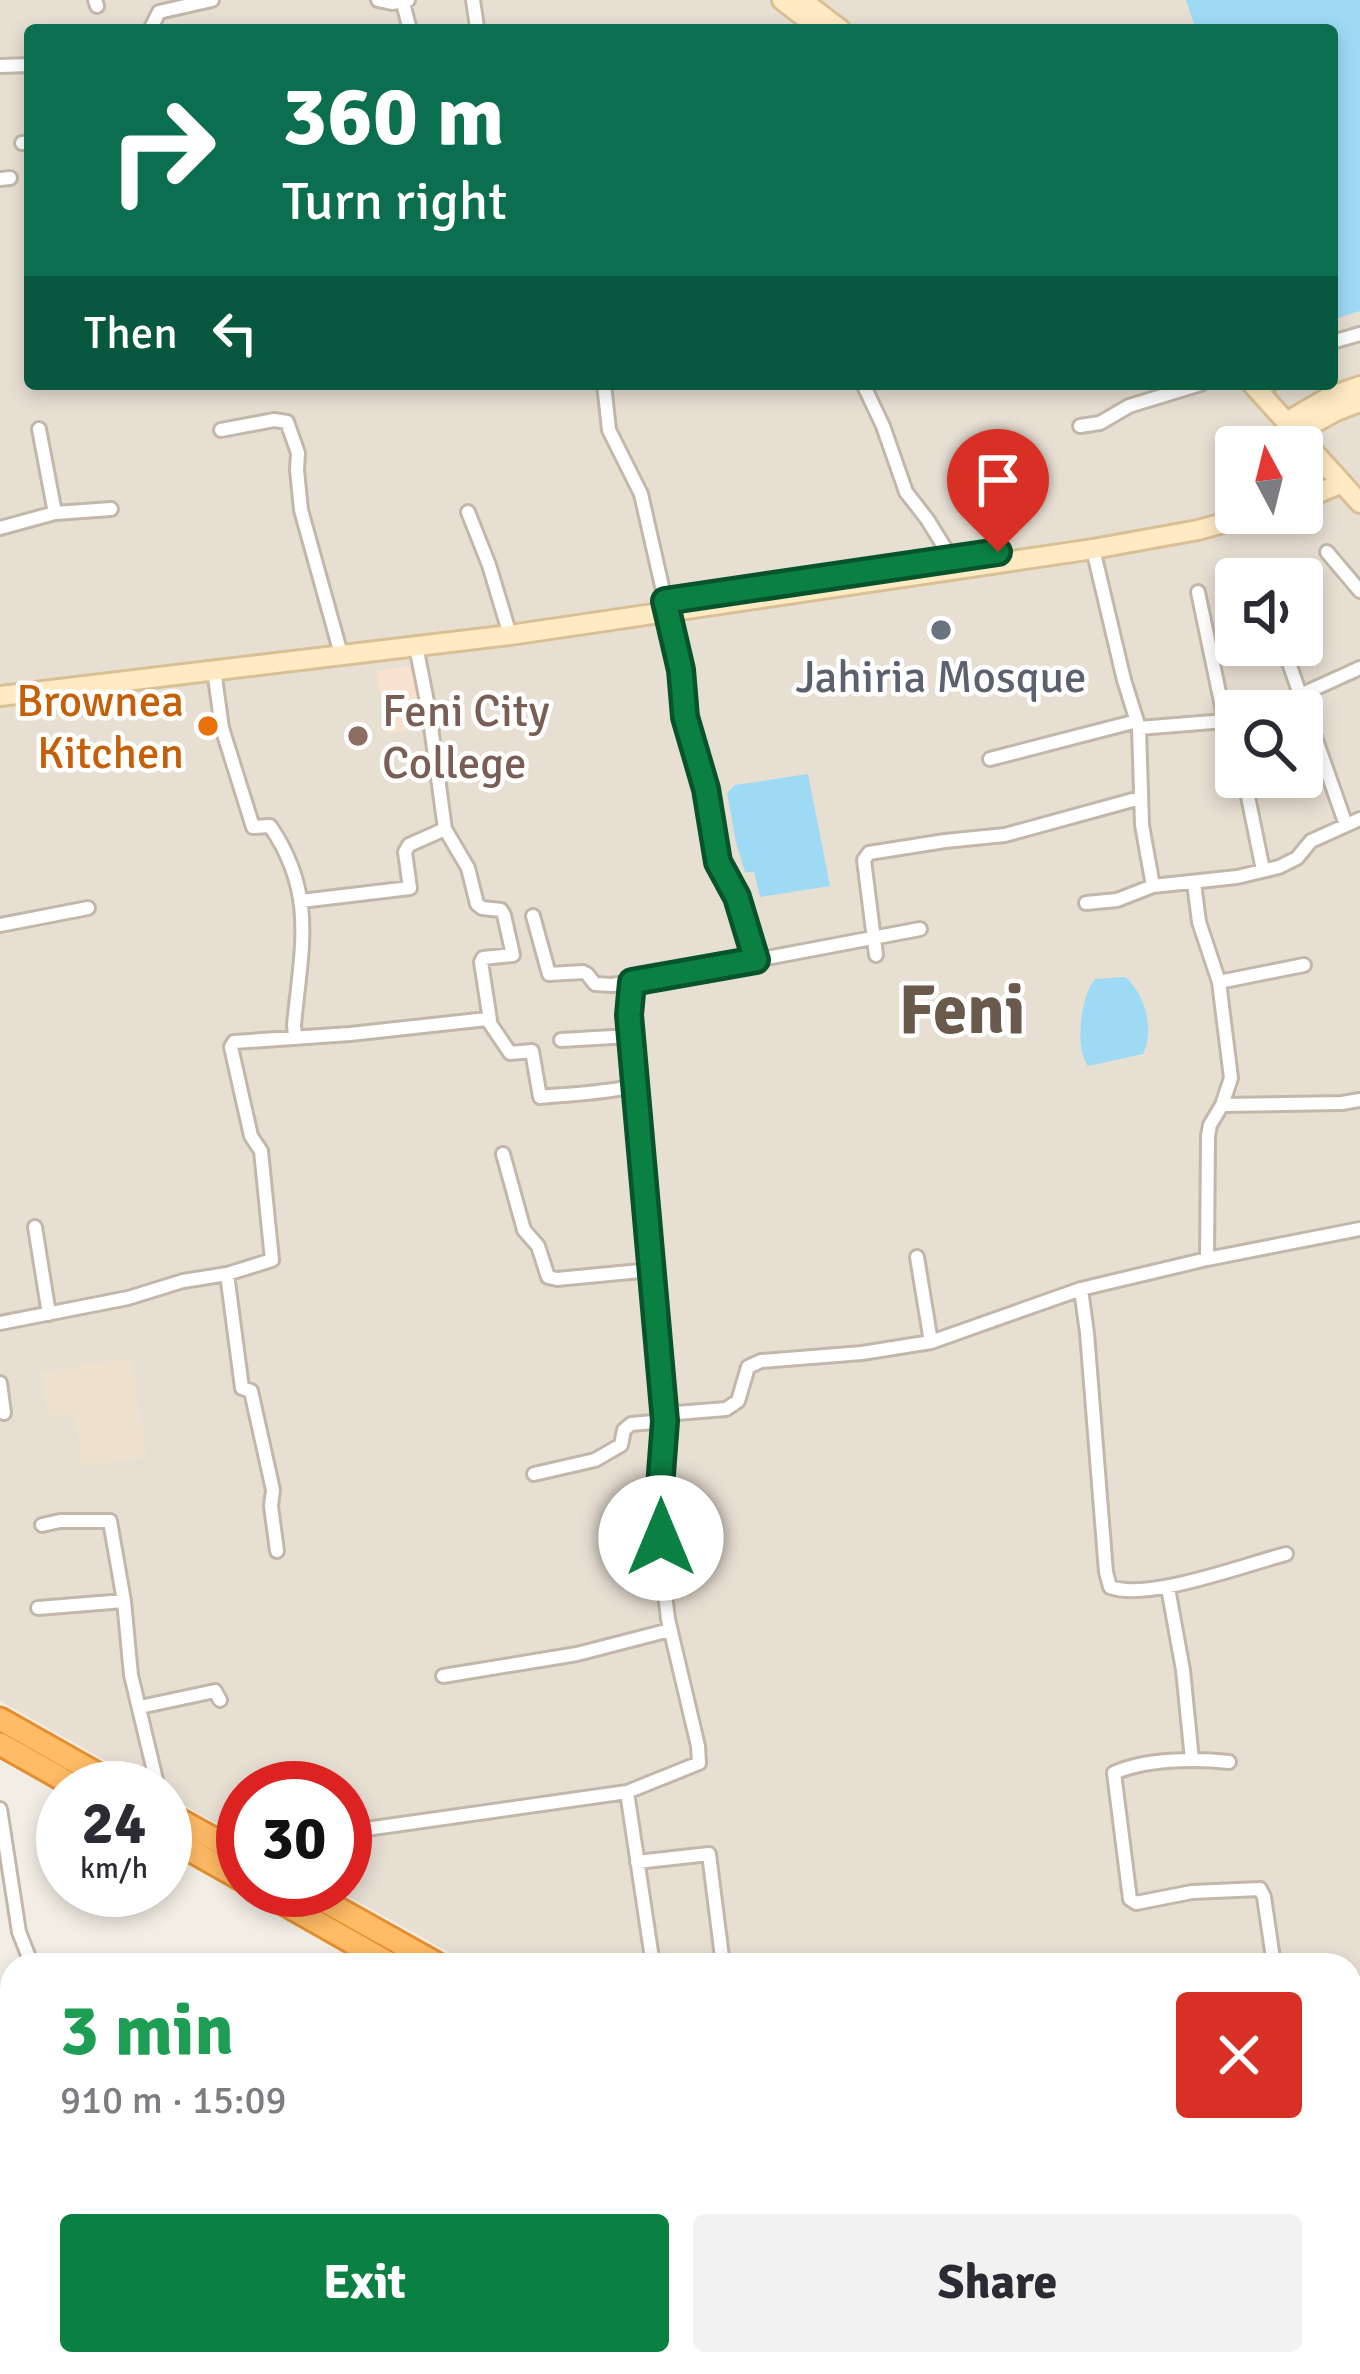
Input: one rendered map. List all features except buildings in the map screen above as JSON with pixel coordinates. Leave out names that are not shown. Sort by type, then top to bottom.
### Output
[{"type":"highway","points":[[0,1719],[74,1761]]},
{"type":"highway","points":[[0,1744],[36,1764]]},
{"type":"highway","points":[[308,1917],[371,1953]]},
{"type":"highway","points":[[353,1917],[418,1953]]},
{"type":"main road","points":[[803,3],[833,24]]},
{"type":"main road","points":[[1299,423],[1329,397],[1360,386]]},
{"type":"main road","points":[[1259,390],[1299,423],[1345,482]]},
{"type":"main road","points":[[1274,390],[1360,503]]},
{"type":"main road","points":[[1299,423],[1360,402]]},
{"type":"main road","points":[[0,692],[214,670],[340,649],[416,646],[955,563],[1215,517]]},
{"type":"main road","points":[[955,563],[1093,549],[1215,525]]},
{"type":"main road","points":[[0,692],[508,630]]},
{"type":"street","points":[[153,24],[159,12],[212,0]]},
{"type":"street","points":[[377,0],[405,1]]},
{"type":"street","points":[[605,390],[609,430],[640,494],[681,670],[685,717],[706,789],[718,862],[737,897],[756,960]]},
{"type":"street","points":[[866,390],[906,493],[955,563]]},
{"type":"street","points":[[1080,426],[1100,423],[1129,406],[1182,390]]},
{"type":"street","points":[[221,430],[287,422],[298,453],[301,510],[340,649]]},
{"type":"street","points":[[39,429],[56,513]]},
{"type":"street","points":[[0,528],[56,513],[111,509]]},
{"type":"street","points":[[468,512],[508,630]]},
{"type":"street","points":[[1093,549],[1138,725],[1140,798],[1153,886]]},
{"type":"street","points":[[1327,552],[1360,590]]},
{"type":"street","points":[[1198,592],[1228,690]]},
{"type":"street","points":[[416,646],[445,829],[468,868],[477,904],[504,915],[513,955],[481,962],[490,1020],[506,1051],[532,1051],[541,1097],[598,1094],[635,1086]]},
{"type":"street","points":[[1313,690],[1360,668]]},
{"type":"street","points":[[214,670],[222,728],[253,827],[270,826],[278,837],[301,901],[304,948],[295,1037]]},
{"type":"street","points":[[990,758],[1138,725],[1215,717]]},
{"type":"street","points":[[1086,903],[1118,900],[1153,886],[1263,870],[1297,858],[1311,841],[1353,822],[1323,761]]},
{"type":"street","points":[[876,956],[864,860],[868,853],[1005,835],[1140,798]]},
{"type":"street","points":[[1248,798],[1263,870]]},
{"type":"street","points":[[301,901],[410,888],[405,852],[409,845],[445,829]]},
{"type":"street","points":[[1194,883],[1199,922],[1219,982],[1231,1078],[1208,1136],[1207,1259]]},
{"type":"street","points":[[0,925],[88,908]]},
{"type":"street","points":[[532,916],[549,974],[583,972],[595,984],[632,982],[920,929]]},
{"type":"street","points":[[1219,982],[1304,965]]},
{"type":"street","points":[[372,1828],[627,1792],[699,1762],[663,1577],[659,1500],[664,1417],[631,1036],[632,982]]},
{"type":"street","points":[[0,1323],[128,1298],[268,1262],[273,1255],[261,1151],[251,1136],[232,1044],[490,1020]]},
{"type":"street","points":[[561,1040],[631,1036]]},
{"type":"street","points":[[1222,1105],[1360,1100]]},
{"type":"street","points":[[503,1154],[524,1230],[538,1246],[548,1277],[651,1270]]},
{"type":"street","points":[[34,1228],[49,1314]]},
{"type":"street","points":[[534,1474],[595,1460],[616,1450],[631,1424],[725,1409],[738,1401],[748,1367],[761,1361],[931,1342],[1081,1289],[1360,1229]]},
{"type":"street","points":[[917,1257],[931,1342]]},
{"type":"street","points":[[227,1274],[242,1388],[251,1391],[273,1490],[277,1551]]},
{"type":"street","points":[[1081,1289],[1110,1587],[1125,1591],[1168,1588],[1286,1554]]},
{"type":"street","points":[[0,1383],[4,1413]]},
{"type":"street","points":[[42,1525],[110,1521],[131,1675],[152,1761]]},
{"type":"street","points":[[1168,1588],[1192,1760]]},
{"type":"street","points":[[38,1609],[124,1600]]},
{"type":"street","points":[[443,1676],[577,1654],[670,1630]]},
{"type":"street","points":[[140,1707],[215,1691],[220,1700]]},
{"type":"street","points":[[1228,1762],[1192,1760],[1127,1768],[1112,1777],[1130,1899],[1136,1904],[1192,1892],[1260,1888],[1272,1953]]},
{"type":"street","points":[[627,1792],[651,1953]]},
{"type":"street","points":[[0,1809],[19,1932],[27,1953]]},
{"type":"street","points":[[637,1862],[709,1854],[721,1953]]},
{"type":"shaded area","points":[[0,0],[1360,0],[1360,1953],[450,1953],[372,1910],[372,1761],[216,1761],[216,1823],[192,1810],[192,1761],[106,1761],[0,1701]]},
{"type":"shaded area","points":[[415,665],[426,727],[388,734],[376,671]]},
{"type":"shaded area","points":[[131,1357],[147,1457],[82,1467],[75,1414],[48,1416],[41,1372]]},
{"type":"water","points":[[1186,0],[1360,0],[1360,311],[1338,318],[1338,24],[1194,24]]},
{"type":"water","points":[[808,774],[830,886],[760,897],[754,872],[745,872],[727,793],[735,785]]},
{"type":"water","points":[[1125,977],[1146,1013],[1148,1035],[1143,1054],[1088,1066],[1080,1035],[1090,987],[1095,979]]},
{"type":"place","name":"Jahiria Mosque","points":[[941,630]]},
{"type":"place","name":"Brownea Kitchen","points":[[208,726]]},
{"type":"place","name":"Feni City College","points":[[358,736]]},
{"type":"district","name":"Feni","points":[[962,1009]]},
{"type":"route","points":[[661,1538],[665,1421],[629,989],[632,982],[756,960],[737,897],[718,862],[706,789],[682,704],[681,670],[665,601],[998,552]]}]
